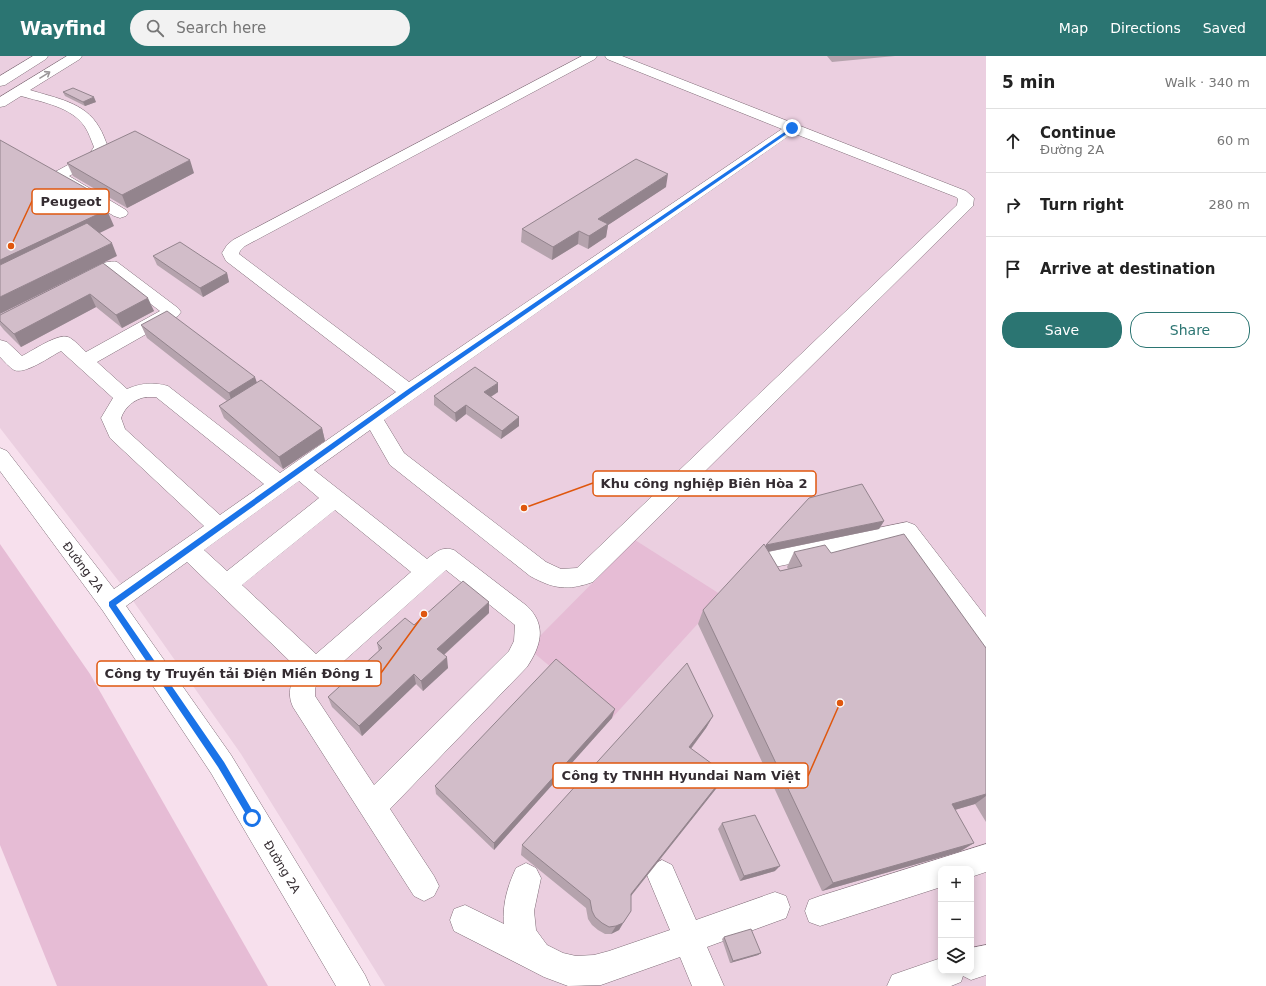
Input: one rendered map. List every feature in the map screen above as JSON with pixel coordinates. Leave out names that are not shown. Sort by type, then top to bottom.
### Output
[{"type":"street","points":[[0,82],[42,56]]},
{"type":"street","points":[[0,103],[76,56]]},
{"type":"street","points":[[409,392],[237,261],[230,253],[233,248],[246,239],[591,56]]},
{"type":"street","points":[[373,417],[397,459],[538,569],[563,580],[574,579],[585,575],[965,206],[966,198],[954,191],[612,56]]},
{"type":"street","points":[[19,91],[70,108],[86,119],[101,147],[96,156],[58,176],[120,213]]},
{"type":"street","points":[[111,604],[373,417],[792,128]]},
{"type":"street","points":[[70,287],[112,266],[172,312],[84,361]]},
{"type":"street","points":[[0,346],[20,365],[63,342],[126,398]]},
{"type":"street","points":[[219,527],[117,433],[111,418],[117,404],[144,389],[161,391],[279,484]]},
{"type":"street","name":"Đường 2A","points":[[0,456],[111,604],[221,764],[354,986]]},
{"type":"street","points":[[299,470],[427,572]]},
{"type":"street","points":[[226,585],[334,498]]},
{"type":"street","points":[[766,560],[907,531],[986,636]]},
{"type":"street","points":[[188,549],[316,670]]},
{"type":"street","points":[[372,807],[518,659],[524,651],[527,642],[527,621],[519,613],[446,557],[316,670],[305,681],[301,690],[302,699],[372,807],[424,886]]},
{"type":"street","points":[[961,866],[986,858]]},
{"type":"street","points":[[820,912],[938,873]]},
{"type":"street","points":[[662,875],[708,986]]},
{"type":"street","points":[[526,878],[520,899],[519,917],[521,933],[536,957]]},
{"type":"street","points":[[465,920],[568,972],[586,973],[609,967],[775,907]]},
{"type":"street","points":[[974,963],[986,960]]},
{"type":"street","points":[[903,986],[941,974]]},
{"type":"shaded area","points":[[0,56],[986,56],[986,986],[385,986],[241,754],[124,588],[0,428]]},
{"type":"shaded area","points":[[635,540],[723,596],[612,718],[528,648]]},
{"type":"shaded area","points":[[0,544],[90,674],[268,986],[57,986],[0,845]]},
{"type":"building","points":[[73,88],[94,97],[83,102],[63,92]]},
{"type":"building","points":[[135,131],[190,160],[122,195],[67,163]]},
{"type":"building","points":[[0,140],[100,196],[91,200],[107,210],[0,260]]},
{"type":"building","points":[[636,159],[668,174],[598,219],[608,224],[589,236],[579,231],[553,247],[522,229]]},
{"type":"building","points":[[87,223],[112,243],[0,297],[0,265]]},
{"type":"building","points":[[180,242],[227,273],[200,288],[153,256]]},
{"type":"building","points":[[103,263],[148,298],[116,315],[90,294],[14,334],[0,321],[0,315]]},
{"type":"building","points":[[167,311],[255,377],[229,393],[141,325]]},
{"type":"building","points":[[475,367],[498,383],[484,392],[519,417],[502,431],[466,405],[455,413],[434,396]]},
{"type":"building","points":[[261,380],[322,428],[279,457],[219,406]]},
{"type":"building","points":[[862,484],[884,521],[766,545],[809,498]]},
{"type":"building","points":[[904,534],[986,648],[986,794],[952,804],[974,843],[833,883],[703,610],[764,544],[780,571],[802,566],[794,552],[825,545],[831,553]]},
{"type":"building","points":[[463,581],[489,602],[437,649],[447,657],[421,681],[414,674],[359,726],[328,697],[382,648],[377,643],[405,618],[414,625]]},
{"type":"building","points":[[556,659],[615,709],[494,843],[435,786]]},
{"type":"building","points":[[687,663],[713,716],[689,747],[726,774],[631,894],[631,911],[623,923],[609,927],[595,917],[590,900],[522,845]]},
{"type":"building","points":[[755,815],[780,866],[744,876],[722,823]]},
{"type":"building","points":[[751,929],[761,953],[733,961],[724,937]]},
{"type":"place","name":"Peugeot","points":[[11,246]]},
{"type":"place","name":"Khu công nghiệp Biên Hòa 2","points":[[524,508]]},
{"type":"place","name":"Công ty Truyền tải Điện Miền Đông 1","points":[[424,614]]},
{"type":"place","name":"Công ty TNHH Hyundai Nam Việt","points":[[840,703]]},
{"type":"route","points":[[252,818],[221,764],[111,604],[409,392],[792,128]]}]
